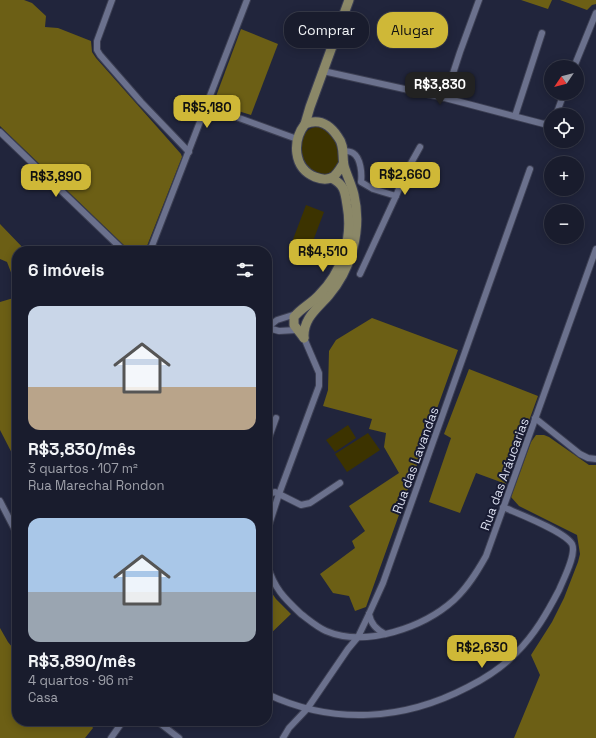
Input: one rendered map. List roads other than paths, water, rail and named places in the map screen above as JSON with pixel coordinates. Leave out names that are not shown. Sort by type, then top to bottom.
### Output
[{"type":"street","points":[[112,0],[97,40],[98,50],[141,102],[189,152]]},
{"type":"street","points":[[152,246],[247,0]]},
{"type":"street","points":[[272,325],[278,320],[296,314],[319,296],[327,287],[339,266],[346,246],[350,229],[346,196],[342,185],[338,181],[331,178],[318,178],[310,175],[303,168],[296,154],[297,139],[305,124],[349,0]]},
{"type":"street","points":[[445,98],[479,0]]},
{"type":"street","points":[[577,60],[596,13]]},
{"type":"street","points":[[515,116],[542,33]]},
{"type":"street","points":[[323,71],[445,98],[544,124]]},
{"type":"street","points":[[206,106],[297,139]]},
{"type":"street","points":[[310,107],[316,121]]},
{"type":"street","points":[[304,338],[307,320],[330,295],[347,267],[355,240],[357,211],[354,195],[343,164],[343,151],[339,138],[327,126],[316,121],[305,124]]},
{"type":"street","points":[[0,132],[119,246]]},
{"type":"street","points":[[360,274],[405,174],[420,147]]},
{"type":"street","points":[[343,151],[352,152],[355,154],[362,170],[361,182],[373,189],[396,196]]},
{"type":"street","points":[[331,178],[337,173],[343,164]]},
{"type":"street","name":"Rua das Lavandas","points":[[283,738],[289,728],[307,709],[348,649],[358,637],[383,583],[530,169]]},
{"type":"street","name":"Rua das Aráucarias","points":[[272,580],[280,594],[312,623],[327,632],[342,636],[358,637],[385,634],[406,628],[426,619],[454,599],[467,586],[486,556],[596,249]]},
{"type":"street","points":[[272,516],[319,386],[319,373],[304,338],[296,330],[293,321],[296,314]]},
{"type":"street","points":[[272,329],[279,331],[296,330]]},
{"type":"street","points":[[272,429],[276,418]]},
{"type":"street","points":[[536,418],[580,454],[596,460]]},
{"type":"street","points":[[272,493],[275,492],[301,505],[305,505],[340,483]]},
{"type":"street","points":[[0,501],[12,524]]},
{"type":"street","points":[[272,696],[307,709],[343,715],[370,716],[402,712],[431,704],[480,681],[499,668],[516,653],[532,635],[547,613],[565,576],[574,551],[573,546],[562,535],[503,507]]},
{"type":"street","points":[[369,614],[372,624],[385,634]]},
{"type":"street","points":[[110,738],[119,726]]},
{"type":"street","points":[[163,726],[179,738]]}]
